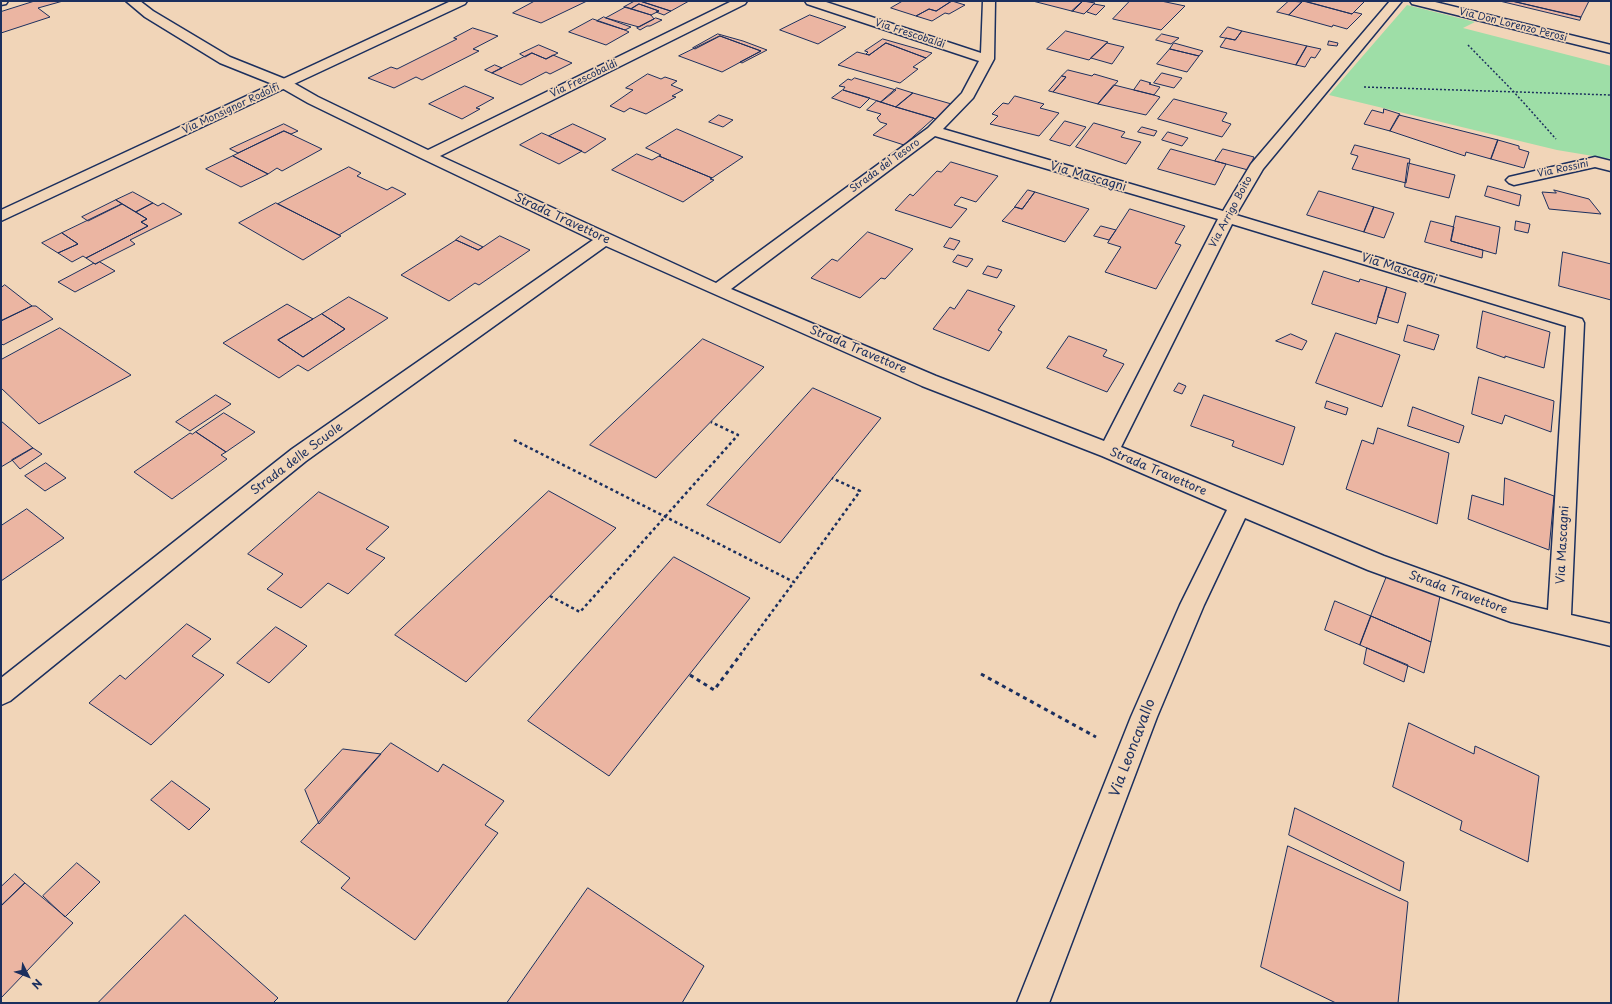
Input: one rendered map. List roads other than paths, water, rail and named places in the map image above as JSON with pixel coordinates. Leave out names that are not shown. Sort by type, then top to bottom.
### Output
[{"type":"street","name":"Strada Travettore","points":[[132,1],[149,14],[225,60],[285,84],[313,100],[428,156],[605,239],[718,290],[929,381],[1110,451],[1239,507],[1376,563],[1511,612],[1611,635]]},
{"type":"street","name":"Via Monsignor Rodolfi","points":[[1,216],[461,1]]},
{"type":"street","name":"Via Frescobaldi","points":[[428,156],[741,1]]},
{"type":"street","name":"Via Frescobaldi","points":[[811,1],[987,59]]},
{"type":"street","name":"Strada del Tesoro","points":[[718,290],[934,131],[968,95],[987,59],[989,1]]},
{"type":"street","name":"Via Arrigo Boito","points":[[1110,451],[1227,217],[1256,167],[1396,1]]},
{"type":"street","name":"Via Don Lorenzo Perosi","points":[[1416,1],[1611,49]]},
{"type":"street","name":"Via Mascagni","points":[[934,131],[1227,217],[1575,323],[1558,622]]},
{"type":"street","name":"Via Rossini","points":[[1514,180],[1595,162],[1611,166]]},
{"type":"street","name":"Strada delle Scuole","points":[[1,693],[299,455],[605,239]]},
{"type":"street","name":"Via Leoncavallo","points":[[1040,1000],[1129,756],[1192,604],[1239,507]]}]
